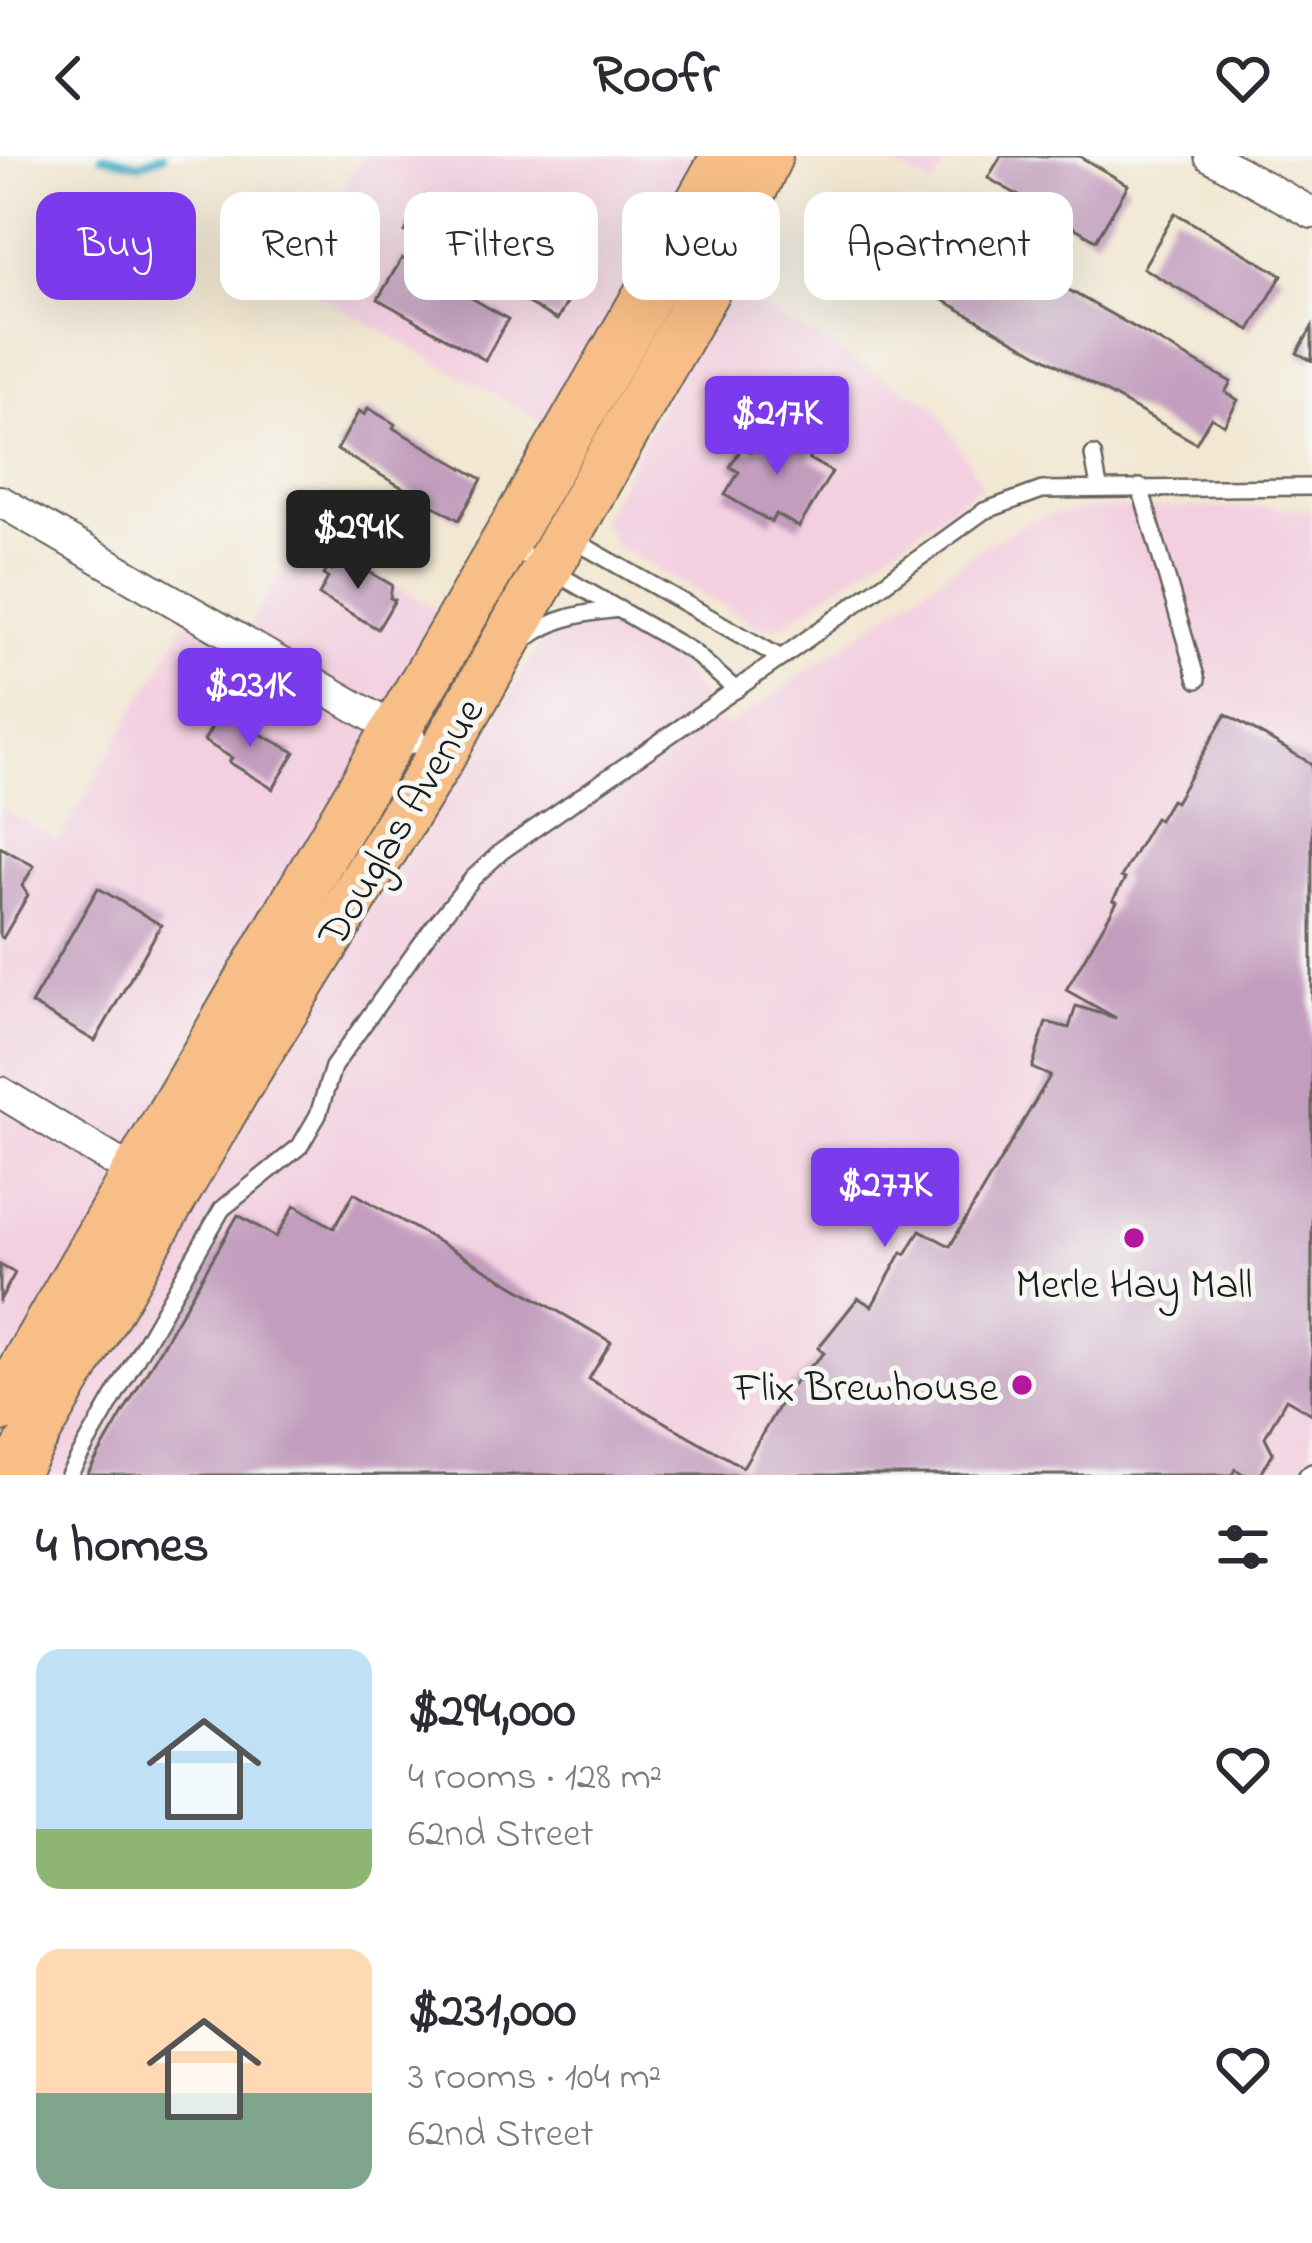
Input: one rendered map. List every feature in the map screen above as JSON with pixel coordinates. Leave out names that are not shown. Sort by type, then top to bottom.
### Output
[{"type":"main road","name":"Douglas Avenue","points":[[0,1408],[441,756],[491,667],[539,534],[727,156]]},
{"type":"main road","name":"Douglas Avenue","points":[[12,1475],[153,1184],[398,731],[711,280],[768,156]]},
{"type":"street","points":[[1210,156],[1312,213]]},
{"type":"street","points":[[0,501],[441,756]]},
{"type":"street","points":[[0,1092],[153,1184]]},
{"type":"lane","points":[[1093,455],[1100,487]]},
{"type":"lane","points":[[1140,487],[1196,680]]},
{"type":"lane","points":[[69,1475],[222,1209],[300,1146],[318,1115],[333,1067],[473,878],[502,851],[984,511],[1042,490],[1312,487]]},
{"type":"lane","points":[[539,534],[619,609],[693,652],[736,690]]},
{"type":"lane","points":[[539,534],[781,658]]},
{"type":"lane","points":[[491,667],[542,626],[577,614],[619,609]]},
{"type":"shaded area","points":[[362,156],[711,156],[690,192],[622,192],[622,300],[628,300],[554,428],[328,300],[380,300],[380,192],[341,192]]},
{"type":"shaded area","points":[[879,156],[951,156],[933,187]]},
{"type":"shaded area","points":[[718,300],[748,300],[936,407],[982,485],[784,624],[769,628],[615,545],[601,519]]},
{"type":"shaded area","name":"Merle Hay Mall","points":[[1078,510],[1312,510],[1312,1475],[29,1475],[349,934],[470,762],[541,644],[591,624],[640,635],[673,657],[725,729],[982,547],[1033,519]]},
{"type":"shaded area","points":[[305,534],[447,615],[0,1408],[0,807],[59,840],[192,612],[241,639]]},
{"type":"building","points":[[1001,156],[1079,156],[1128,185],[1096,240],[1073,227],[1073,192],[1012,192],[988,178]]},
{"type":"building","points":[[1175,213],[1282,275],[1250,330],[1143,268]]},
{"type":"building","points":[[402,258],[404,300],[475,300],[508,319],[485,360],[380,300]]},
{"type":"building","points":[[1073,292],[1231,382],[1225,392],[1238,400],[1224,425],[1211,417],[1196,443],[943,300],[1073,300]]},
{"type":"building","points":[[522,300],[569,300],[557,320]]},
{"type":"building","points":[[1312,327],[1312,361],[1297,353]]},
{"type":"building","points":[[368,408],[395,424],[393,428],[482,479],[459,520],[337,450],[359,411],[365,415]]},
{"type":"building","points":[[767,424],[813,451],[809,459],[832,472],[799,527],[776,514],[771,522],[725,495],[739,472],[730,467],[742,447],[751,452]]},
{"type":"building","points":[[341,556],[392,585],[390,598],[395,600],[378,629],[319,595],[328,578],[324,575]]},
{"type":"building","points":[[220,713],[295,752],[273,789],[204,741]]},
{"type":"building","points":[[1226,714],[1312,764],[1312,1414],[1286,1399],[1265,1437],[1273,1453],[1260,1475],[1235,1469],[1232,1475],[87,1475],[238,1215],[276,1237],[295,1205],[334,1228],[354,1193],[611,1342],[589,1379],[743,1467],[789,1388],[824,1353],[818,1348],[858,1298],[872,1306],[920,1230],[950,1246],[1050,1076],[1032,1068],[1046,1022],[1069,1028],[1076,1006],[1116,1018],[1066,990],[1117,902],[1113,900],[1125,879],[1121,877],[1155,818],[1159,820],[1171,800],[1175,802]]},
{"type":"building","points":[[0,847],[34,866],[22,886],[28,895],[3,938],[0,936]]},
{"type":"building","points":[[98,888],[161,925],[95,1041],[31,1004]]},
{"type":"building","points":[[0,1265],[15,1273],[0,1300]]},
{"type":"waterway","points":[[102,156],[139,164],[163,156]]},
{"type":"place","name":"Merle Hay Mall","points":[[1134,1238]]},
{"type":"place","name":"Flix Brewhouse","points":[[1022,1385]]}]
